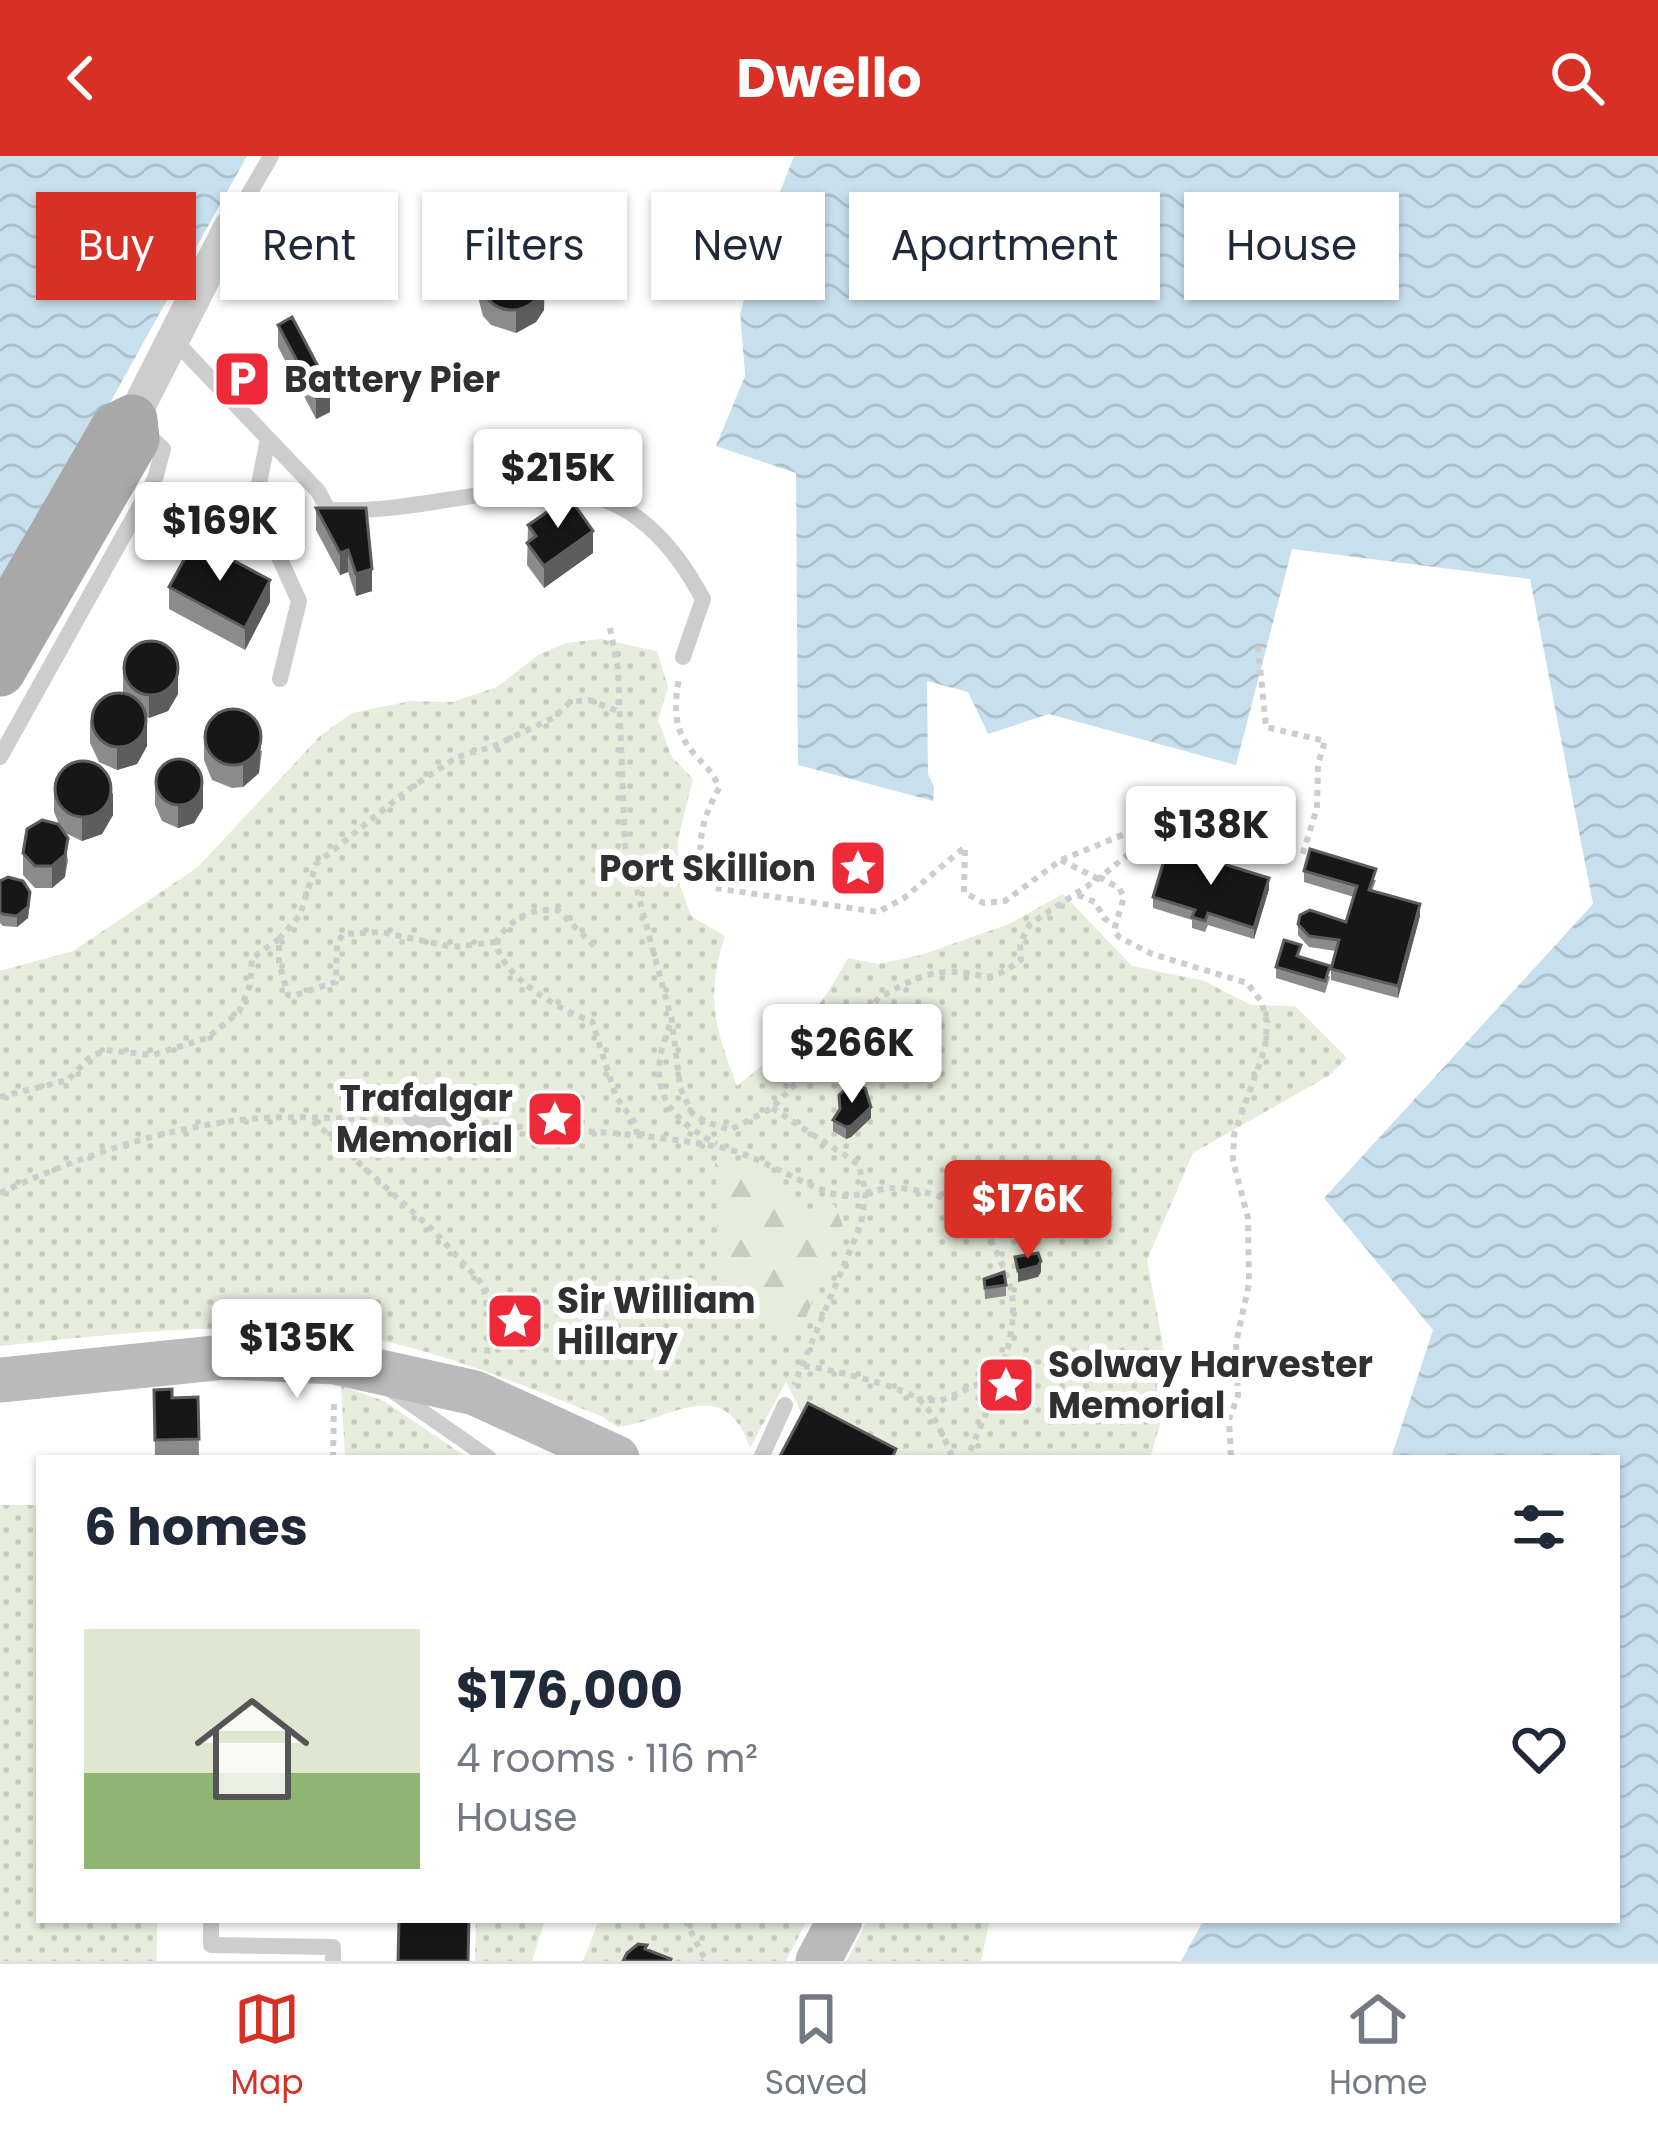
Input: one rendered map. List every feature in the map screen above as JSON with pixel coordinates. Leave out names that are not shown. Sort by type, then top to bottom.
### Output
[{"type":"main road","points":[[0,629],[116,428],[132,420],[134,439],[0,671]]},
{"type":"main road","points":[[0,1380],[225,1357],[356,1367],[475,1393],[610,1455]]},
{"type":"main road","points":[[818,1961],[838,1923]]},
{"type":"street","points":[[132,420],[220,247]]},
{"type":"lane","points":[[250,192],[271,156]]},
{"type":"lane","points":[[173,339],[318,491],[328,510],[372,512],[460,496],[552,488],[603,496],[650,527],[682,560],[703,599],[682,657]]},
{"type":"lane","points":[[0,757],[155,479],[163,449],[132,420]]},
{"type":"lane","points":[[268,439],[255,504],[299,601],[280,679]]},
{"type":"lane","points":[[356,1367],[485,1455]]},
{"type":"lane","points":[[762,1455],[785,1405]]},
{"type":"lane","points":[[211,1923],[211,1945],[333,1947],[333,1961]]},
{"type":"path","points":[[610,628],[620,712],[626,846],[672,1022],[680,1087],[692,1113],[706,1123],[730,1130],[772,1108],[879,998],[928,975],[952,971],[981,979],[1000,974],[1021,960],[1020,943],[1030,924],[1098,878],[1137,847],[1147,832],[1132,831],[1061,860],[1005,901],[983,903],[964,892],[965,847],[904,898],[878,912],[713,888],[701,870],[702,819],[719,788],[713,772],[693,753],[675,725],[682,657]]},
{"type":"path","points":[[1258,646],[1266,727],[1325,741],[1318,764],[1317,808],[1302,856]]},
{"type":"path","points":[[0,1097],[68,1080],[89,1058],[105,1051],[153,1055],[207,1038],[239,1012],[250,985],[252,958],[279,939],[300,915],[316,864],[442,766],[553,718],[570,702],[589,700],[620,712]]},
{"type":"path","points":[[1061,860],[1119,888],[1124,897],[1115,926]]},
{"type":"path","points":[[1076,895],[1095,902],[1119,937],[1133,946],[1247,983],[1261,1001],[1267,1022],[1265,1048],[1234,1135],[1233,1161],[1248,1218],[1249,1284],[1236,1343],[1238,1396],[1228,1419],[1231,1455]]},
{"type":"path","points":[[279,939],[279,963],[292,996],[336,982],[337,944],[343,934],[381,932],[453,947],[496,942],[516,918],[544,909],[558,910],[594,946]]},
{"type":"path","points":[[496,942],[500,958],[515,976],[572,1014],[592,1021],[616,1096],[636,1124],[638,1136]]},
{"type":"path","points":[[672,1022],[661,1066],[661,1091],[668,1109],[685,1128],[724,1148]]},
{"type":"path","points":[[772,1108],[859,1163],[866,1192],[861,1224],[785,1405]]},
{"type":"path","points":[[310,1118],[435,1232],[483,1285],[491,1328],[488,1354]]},
{"type":"path","points":[[891,1188],[929,1193],[982,1224],[1013,1302],[1010,1335],[968,1455]]},
{"type":"path","points":[[988,1233],[1026,1201]]},
{"type":"path","points":[[803,1366],[826,1368],[917,1399],[940,1401],[997,1376]]},
{"type":"path","points":[[334,1455],[356,1367]]},
{"type":"path","points":[[917,1399],[935,1421],[952,1455]]},
{"type":"path","points":[[687,1923],[706,1961]]},
{"type":"green space","points":[[600,639],[657,651],[668,687],[658,720],[672,757],[693,779],[678,839],[677,877],[691,916],[725,936],[715,977],[715,1012],[737,1086],[800,1028],[848,958],[878,964],[921,955],[1009,924],[1063,894],[1132,966],[1204,981],[1251,1005],[1295,1006],[1347,1058],[1330,1075],[1193,1153],[1147,1260],[1171,1387],[1151,1455],[865,1455],[808,1425],[786,1382],[750,1448],[726,1411],[711,1406],[694,1406],[618,1427],[603,1417],[452,1360],[359,1336],[317,1331],[180,1330],[0,1346],[0,971],[73,951],[198,867],[321,735],[352,713],[411,701],[452,702],[497,687],[538,655],[566,643]]},
{"type":"green space","points":[[728,1159],[754,1167],[815,1216],[834,1204],[843,1225],[804,1322],[788,1330],[741,1297],[722,1262],[715,1163]]},
{"type":"green space","points":[[341,1386],[384,1401],[464,1455],[345,1455]]},
{"type":"green space","points":[[0,1505],[36,1505],[36,1923],[157,1923],[157,1961],[0,1961]]},
{"type":"green space","points":[[476,1923],[544,1923],[532,1961],[475,1961]]},
{"type":"green space","points":[[598,1923],[805,1923],[786,1961],[583,1961]]},
{"type":"green space","points":[[866,1923],[989,1923],[981,1961],[847,1961]]},
{"type":"water","points":[[0,156],[247,156],[227,192],[220,192],[220,205],[196,248],[196,192],[36,192],[36,300],[167,300],[0,601]]},
{"type":"water","points":[[794,156],[1658,156],[1658,1961],[1181,1961],[1202,1923],[1620,1923],[1620,1455],[1392,1455],[1433,1330],[1324,1198],[1593,904],[1530,579],[1292,549],[1236,765],[1049,714],[988,734],[968,692],[927,681],[928,774],[933,801],[798,765],[796,473],[716,446],[745,376],[740,314],[744,300],[825,300],[825,192],[780,192]]},
{"type":"pier","points":[[787,156],[794,156],[780,192],[773,192]]},
{"type":"pier","points":[[738,300],[744,300],[740,314],[745,376],[711,450],[739,375],[734,313]]},
{"type":"building","points":[[488,300],[536,300],[512,310]]},
{"type":"building","points":[[292,317],[330,389],[316,397],[278,325]]},
{"type":"building","points":[[569,497],[593,531],[544,566],[527,543],[536,536],[528,525]]},
{"type":"building","points":[[316,508],[366,508],[372,569],[356,574],[348,550],[340,553]]},
{"type":"building","points":[[195,540],[270,580],[245,628],[169,587]]},
{"type":"building","points":[[151,641],[170,649],[178,668],[170,687],[151,695],[132,687],[124,668],[132,649]]},
{"type":"building","points":[[119,693],[138,701],[146,720],[138,739],[119,747],[100,739],[92,720],[100,701]]},
{"type":"building","points":[[233,709],[253,717],[261,737],[253,757],[233,765],[213,757],[205,737],[213,717]]},
{"type":"building","points":[[179,759],[195,766],[202,782],[195,798],[179,805],[163,798],[156,782],[163,766]]},
{"type":"building","points":[[83,761],[103,769],[111,789],[103,809],[83,817],[63,809],[55,789],[63,769]]},
{"type":"building","points":[[42,820],[58,824],[68,838],[65,855],[52,866],[35,866],[23,853],[27,829]]},
{"type":"building","points":[[1168,847],[1269,878],[1254,928],[1208,913],[1205,921],[1192,917],[1195,910],[1153,897]]},
{"type":"building","points":[[1310,849],[1376,869],[1369,890],[1420,904],[1398,986],[1331,969],[1339,940],[1309,936],[1298,924],[1300,915],[1310,910],[1346,922],[1357,886],[1304,871]]},
{"type":"building","points":[[8,877],[23,881],[30,892],[28,907],[17,916],[0,912],[0,881]]},
{"type":"building","points":[[1284,940],[1301,945],[1297,956],[1330,966],[1325,981],[1276,967]]},
{"type":"building","points":[[850,1085],[865,1088],[871,1107],[846,1127],[833,1120],[840,1109],[839,1095]]},
{"type":"building","points":[[1038,1253],[1038,1266],[1018,1271],[1015,1257]]},
{"type":"building","points":[[1004,1272],[1006,1285],[985,1288],[984,1279]]},
{"type":"building","points":[[172,1389],[172,1398],[198,1397],[199,1439],[155,1440],[154,1390]]},
{"type":"building","points":[[808,1403],[896,1449],[893,1455],[781,1455]]},
{"type":"building","points":[[399,1923],[469,1923],[468,1961],[398,1961]]},
{"type":"building","points":[[638,1944],[647,1945],[645,1949],[671,1959],[623,1961]]},
{"type":"place","name":"Battery Pier","points":[[242,379]]},
{"type":"place","name":"Port Skillion","points":[[858,868]]},
{"type":"place","name":"Trafalgar Memorial","points":[[555,1119]]},
{"type":"place","name":"Sir William Hillary","points":[[515,1321]]},
{"type":"place","name":"Solway Harvester Memorial","points":[[1006,1385]]}]
